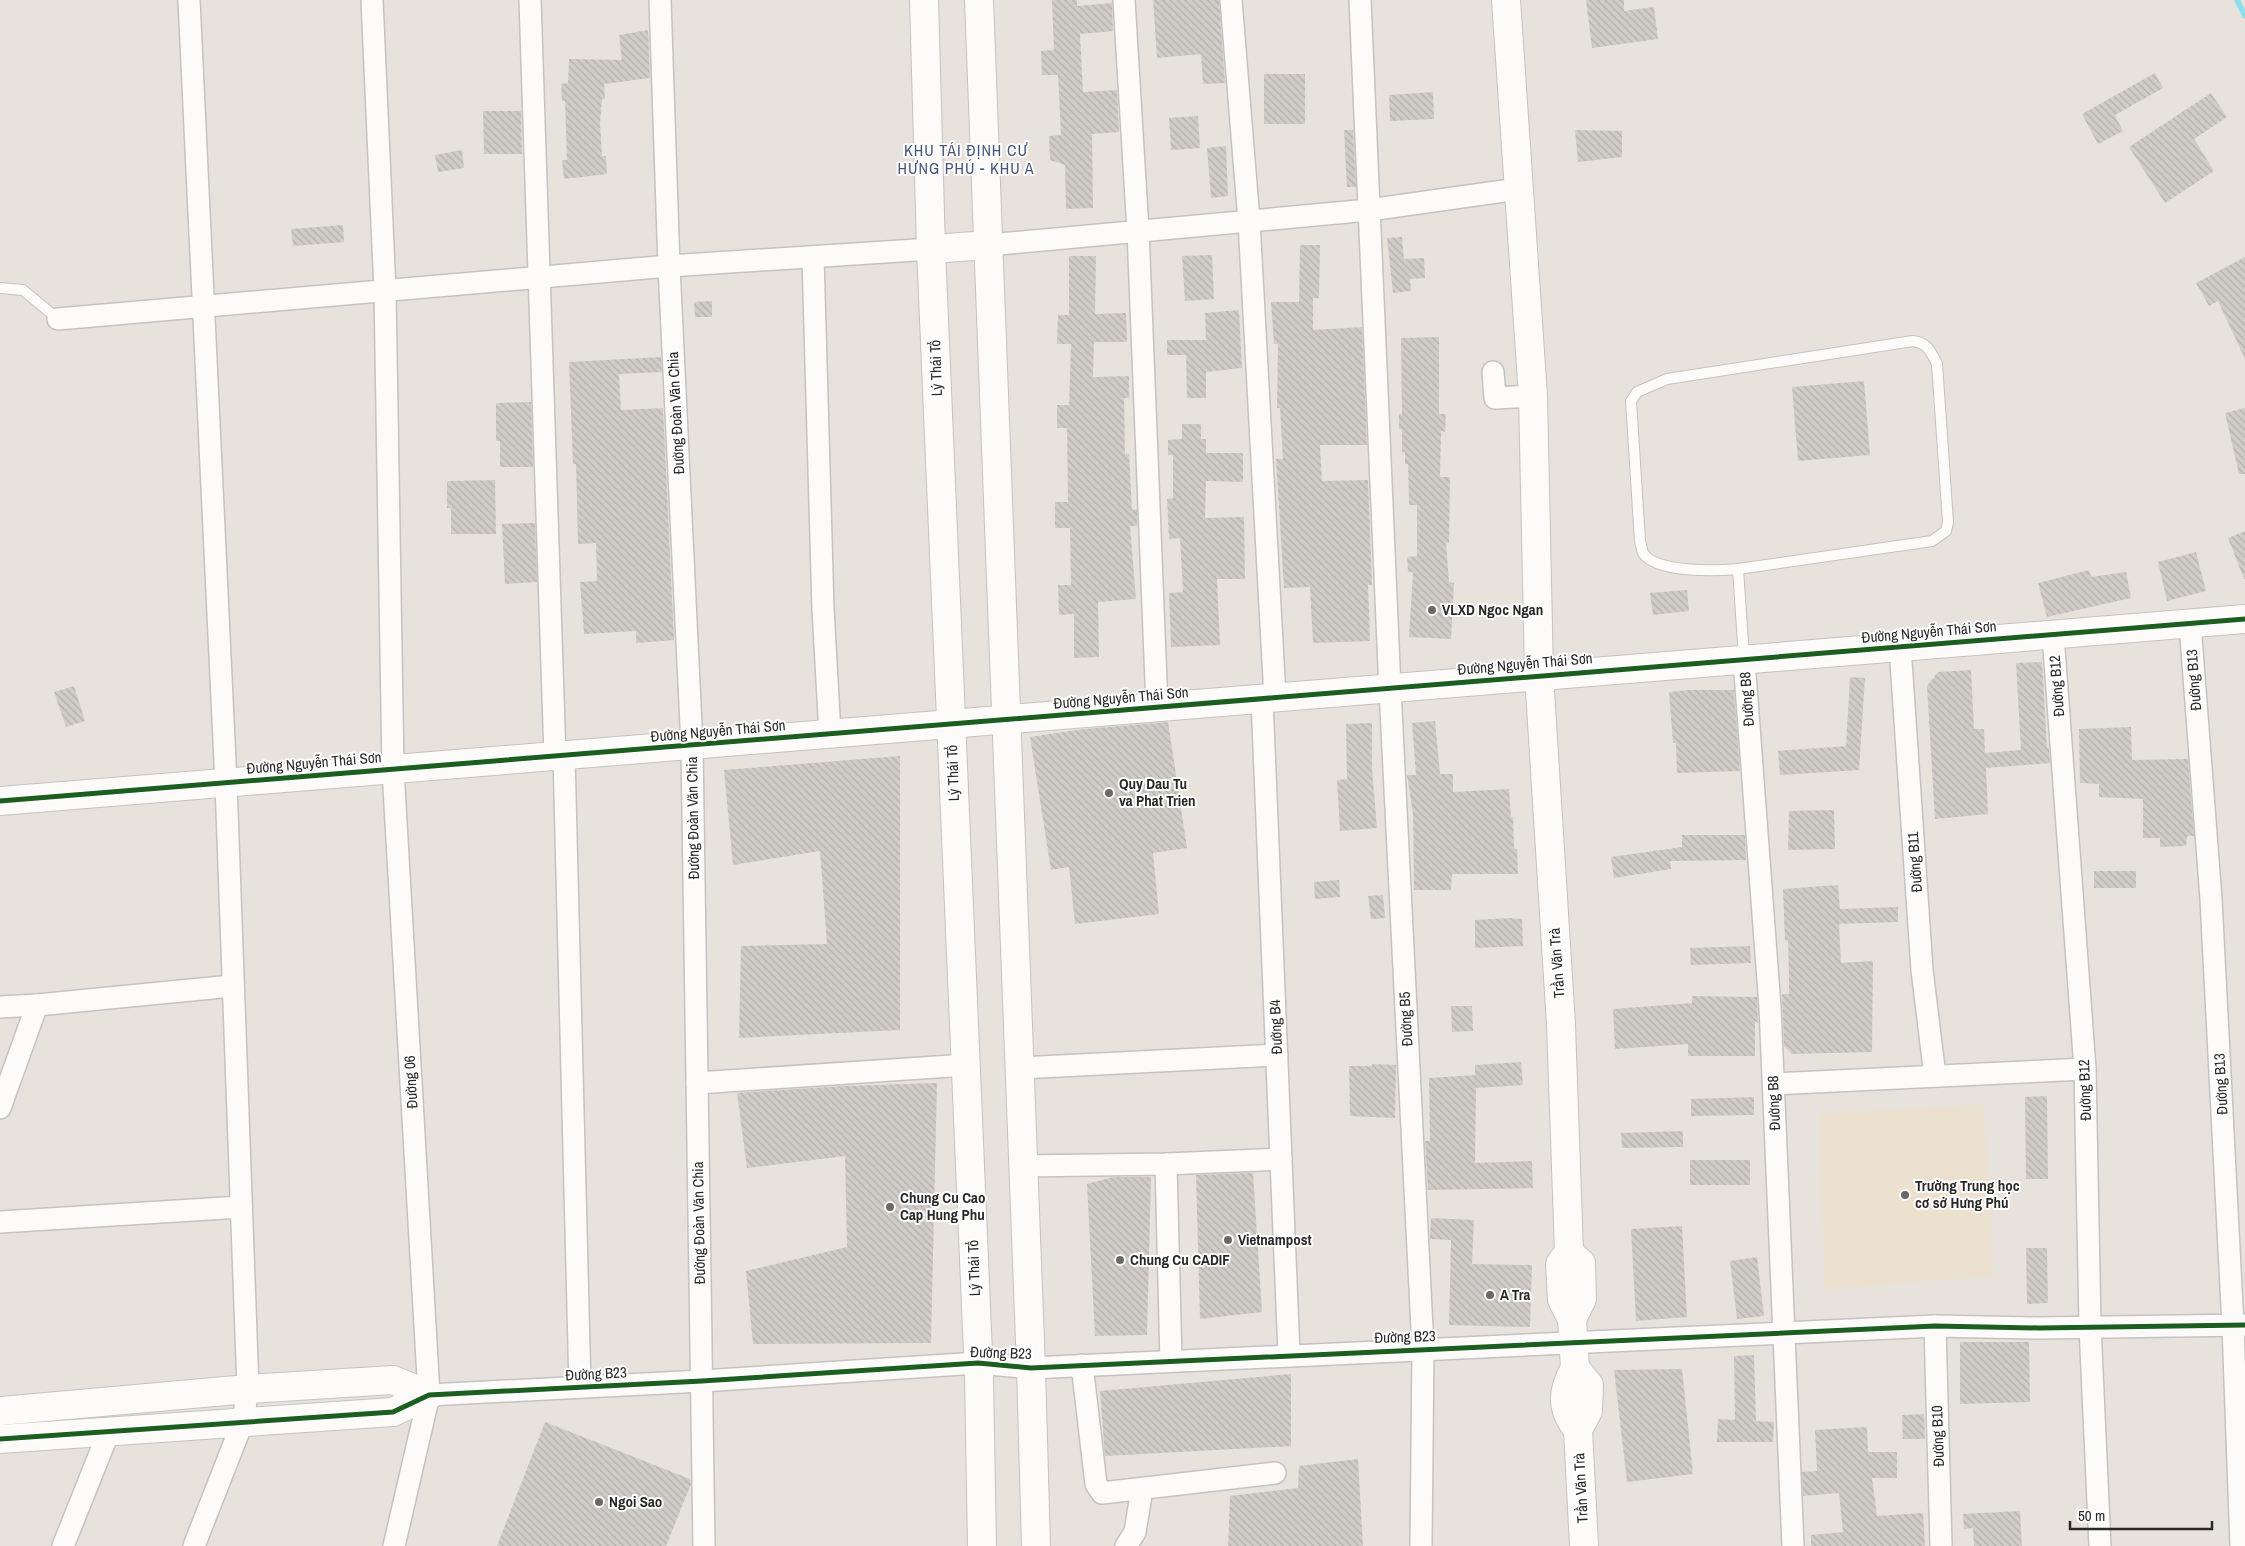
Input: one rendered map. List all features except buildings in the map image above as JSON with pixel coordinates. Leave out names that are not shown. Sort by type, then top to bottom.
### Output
[{"type":"street","points":[[189,0],[226,783],[248,1389],[243,1421],[194,1546]]},
{"type":"street","name":"Đường 06","points":[[372,0],[385,291],[393,770],[429,1395],[394,1546]]},
{"type":"street","points":[[530,0],[539,278],[560,756],[580,1387]]},
{"type":"street","name":"Đường Đoàn Văn Chia","points":[[660,0],[669,266],[692,746],[704,1546]]},
{"type":"street","name":"Lý Thái Tổ","points":[[924,0],[931,249],[978,1363],[982,1546]]},
{"type":"street","points":[[979,0],[1008,720],[1036,1546]]},
{"type":"street","points":[[1124,0],[1138,231],[1158,707]]},
{"type":"street","name":"Đường B4","points":[[1231,0],[1249,221],[1269,698],[1277,1055],[1289,1354]]},
{"type":"street","name":"Đường B5","points":[[1360,0],[1390,689],[1423,1349],[1421,1546]]},
{"type":"street","name":"Trần Văn Trà","points":[[1506,0],[1533,396],[1539,675],[1561,1025],[1569,1252],[1560,1264],[1562,1300],[1573,1343],[1566,1385],[1566,1416],[1578,1430],[1584,1546]]},
{"type":"street","points":[[58,319],[669,266],[989,245],[1370,210],[1518,188]]},
{"type":"street","points":[[813,257],[823,608],[830,734]]},
{"type":"street","points":[[1494,372],[1495,398],[1533,396]]},
{"type":"street","name":"Đường Nguyễn Thái Sơn","points":[[0,802],[1390,689],[1539,675],[2245,619]]},
{"type":"street","name":"Đường B13","points":[[2190,624],[2211,899],[2239,1325],[2241,1546]]},
{"type":"street","name":"Đường B12","points":[[2053,635],[2085,1069],[2090,1326],[2100,1546]]},
{"type":"street","name":"Đường B11","points":[[1900,647],[1922,970],[1935,1076]]},
{"type":"street","name":"Đường B8","points":[[1744,660],[1770,1008],[1793,1546]]},
{"type":"street","points":[[0,1007],[232,986]]},
{"type":"street","points":[[0,1108],[37,1005]]},
{"type":"street","points":[[1020,1068],[1277,1055]]},
{"type":"street","points":[[697,1083],[966,1065]]},
{"type":"street","points":[[1774,1084],[2085,1069]]},
{"type":"street","points":[[1022,1166],[1166,1164],[1281,1158]]},
{"type":"street","points":[[1166,1164],[1170,1360]]},
{"type":"street","points":[[0,1222],[241,1207]]},
{"type":"street","name":"Đường B23","points":[[429,1395],[702,1382],[978,1363],[1031,1368],[1289,1354],[1935,1326],[2039,1328],[2239,1325]]},
{"type":"street","name":"Đường B10","points":[[1935,1326],[1941,1546]]},
{"type":"street","points":[[1082,1365],[1098,1490],[1106,1494],[1275,1473]]},
{"type":"street","points":[[0,1411],[248,1389],[393,1380],[429,1395]]},
{"type":"street","points":[[0,1439],[393,1412],[429,1395]]},
{"type":"street","points":[[63,1546],[109,1431]]},
{"type":"street","points":[[1126,1546],[1135,1532],[1142,1489]]},
{"type":"lane","points":[[0,288],[23,290],[58,319]]},
{"type":"lane","points":[[1913,341],[1923,342],[1930,350],[1937,364],[1948,522],[1946,531],[1932,541],[1738,569],[1674,568],[1656,562],[1644,553],[1640,542],[1630,412],[1631,401],[1637,392],[1666,379],[1913,341]]},
{"type":"lane","points":[[1738,569],[1744,660]]},
{"type":"shaded area","name":"Trường Trung học cơ sở Hưng Phú","points":[[1984,1105],[1993,1276],[1824,1289],[1820,1113]]},
{"type":"waterway","points":[[2237,0],[2245,16]]},
{"type":"cycle path","points":[[0,801],[2245,619]]},
{"type":"cycle path","points":[[0,1439],[393,1412],[429,1395],[702,1381],[978,1363],[1031,1368],[1935,1326],[2039,1328],[2245,1325]]},
{"type":"place","name":"VLXD Ngoc Ngan","points":[[1432,610]]},
{"type":"place","name":"Quy Dau Tu va Phat Trien","points":[[1109,793]]},
{"type":"place","name":"Trường Trung học cơ sở Hưng Phú","points":[[1905,1195]]},
{"type":"place","name":"Chung Cu Cao Cap Hung Phu","points":[[890,1207]]},
{"type":"place","name":"Vietnampost","points":[[1228,1240]]},
{"type":"place","name":"Chung Cu CADIF","points":[[1120,1260]]},
{"type":"place","name":"A Tra","points":[[1490,1295]]},
{"type":"place","name":"Ngoi Sao","points":[[599,1502]]},
{"type":"district","name":"KHU TÁI ĐỊNH CƯ HƯNG PHÚ - KHU A","points":[[966,159]]}]
